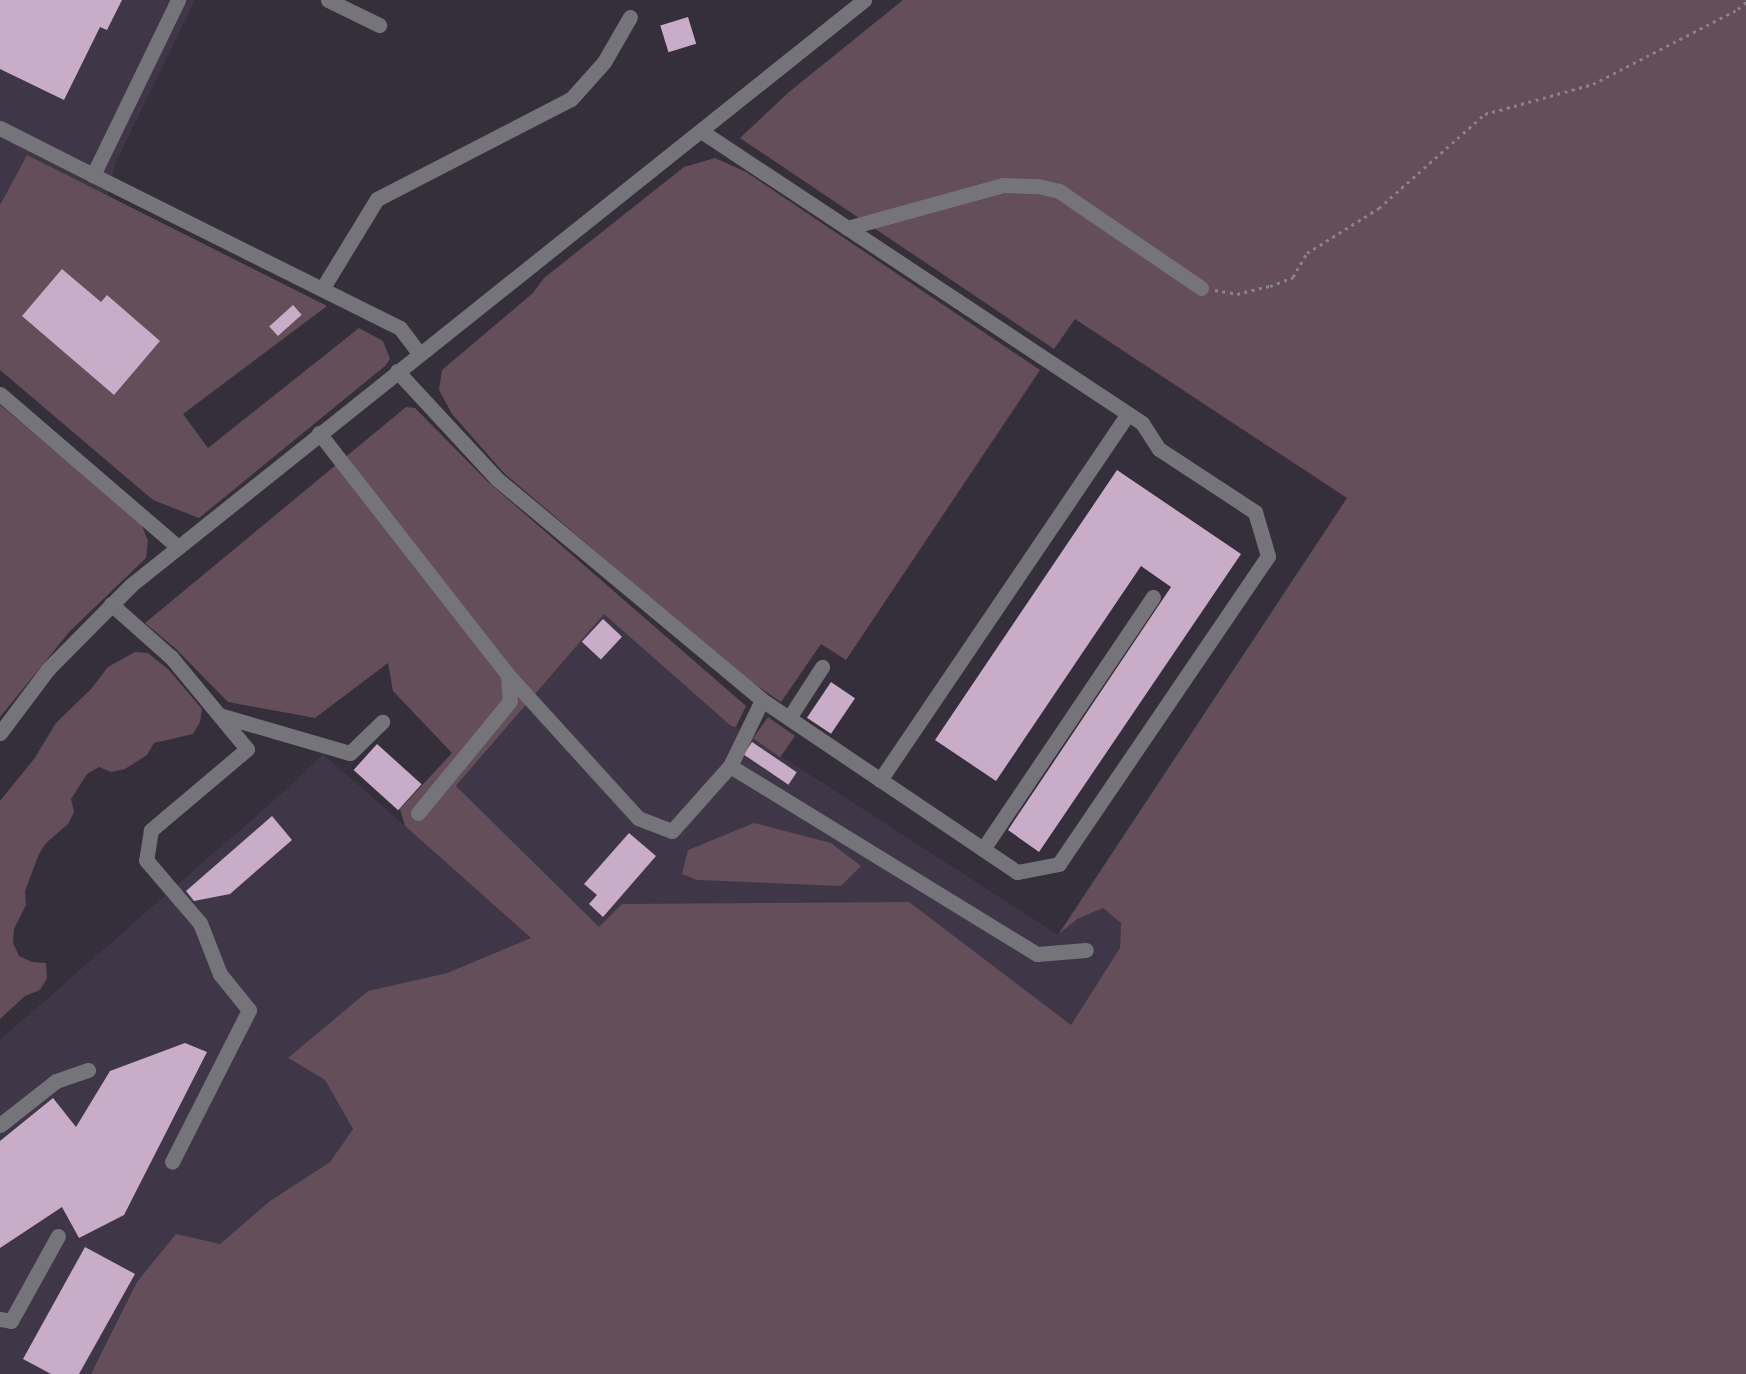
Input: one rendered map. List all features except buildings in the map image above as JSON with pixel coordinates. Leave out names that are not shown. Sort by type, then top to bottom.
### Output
[{"type":"street","points":[[93,176],[178,0]]},
{"type":"street","points":[[328,0],[379,25]]},
{"type":"street","points":[[0,734],[48,669],[111,604],[178,547],[864,0]]},
{"type":"street","points":[[322,289],[376,199],[571,99],[604,62],[630,17]]},
{"type":"street","points":[[0,128],[400,328],[419,353]]},
{"type":"street","points":[[397,371],[497,479],[762,700],[1017,872],[1059,864],[1268,556],[1255,512],[1159,449],[1142,423],[701,131]]},
{"type":"street","points":[[847,228],[1003,185],[1038,186],[1059,191],[1201,288]]},
{"type":"street","points":[[0,394],[178,547]]},
{"type":"street","points":[[880,780],[1128,414]]},
{"type":"street","points":[[320,433],[508,675],[638,818],[672,831],[730,766],[762,700]]},
{"type":"street","points":[[983,849],[1153,597]]},
{"type":"street","points":[[111,604],[171,657],[247,749],[151,830],[146,860],[200,922],[220,974],[249,1010],[172,1162]]},
{"type":"street","points":[[789,718],[822,667]]},
{"type":"street","points":[[418,813],[510,701],[508,675]]},
{"type":"street","points":[[219,715],[350,753],[382,722]]},
{"type":"street","points":[[730,766],[1037,954],[1086,950]]},
{"type":"street","points":[[0,1125],[56,1081],[88,1070]]},
{"type":"street","points":[[0,1319],[11,1320],[58,1236]]},
{"type":"path","points":[[1201,288],[1237,294],[1270,286],[1293,277],[1307,254],[1379,208],[1485,114],[1593,84],[1738,9],[1746,2]]},
{"type":"shaded area","points":[[0,0],[195,0],[116,162],[107,196],[27,155],[0,205]]},
{"type":"shaded area","points":[[903,0],[1746,0],[1746,1374],[91,1374],[137,1282],[176,1234],[220,1244],[270,1201],[330,1162],[353,1129],[325,1080],[288,1058],[368,991],[447,973],[531,938],[405,826],[400,809],[452,753],[393,691],[388,663],[315,718],[228,702],[176,649],[145,623],[406,407],[415,408],[487,481],[746,706],[736,727],[731,726],[604,614],[456,786],[599,927],[622,904],[909,902],[1071,1025],[1120,948],[1121,923],[1103,908],[1077,919],[1058,935],[1347,498],[1075,319],[1054,349],[740,138],[789,92]]},
{"type":"shaded area","points":[[27,155],[327,306],[183,414],[208,448],[359,328],[383,341],[390,359],[385,366],[199,518],[153,500],[0,370],[0,205]]},
{"type":"shaded area","points":[[715,158],[746,172],[1040,370],[846,660],[821,644],[781,702],[738,673],[504,473],[452,414],[439,390],[442,370],[533,293],[544,278],[684,167]]},
{"type":"shaded area","points":[[0,405],[141,523],[148,541],[146,558],[70,631],[0,717]]},
{"type":"shaded area","points":[[604,613],[731,726],[736,727],[1058,935],[1077,919],[1103,908],[1121,923],[1120,948],[1071,1026],[908,902],[599,928],[456,787]]},
{"type":"shaded area","points":[[135,652],[148,653],[169,670],[202,709],[200,722],[193,734],[154,743],[147,755],[125,769],[111,772],[99,767],[87,774],[71,799],[74,812],[68,824],[46,843],[39,854],[25,891],[26,905],[14,929],[13,943],[19,956],[32,962],[46,963],[47,978],[40,990],[25,996],[0,1019],[0,801],[34,759],[56,723],[91,689],[108,667]]},
{"type":"shaded area","points":[[768,717],[795,736],[780,757],[753,738]]},
{"type":"shaded area","points":[[323,754],[532,938],[447,973],[368,991],[288,1059],[325,1080],[353,1129],[330,1162],[270,1201],[220,1244],[137,1282],[91,1374],[0,1374],[0,1040],[288,788]]},
{"type":"shaded area","points":[[754,823],[831,843],[861,866],[841,886],[697,880],[682,874],[688,850]]}]
